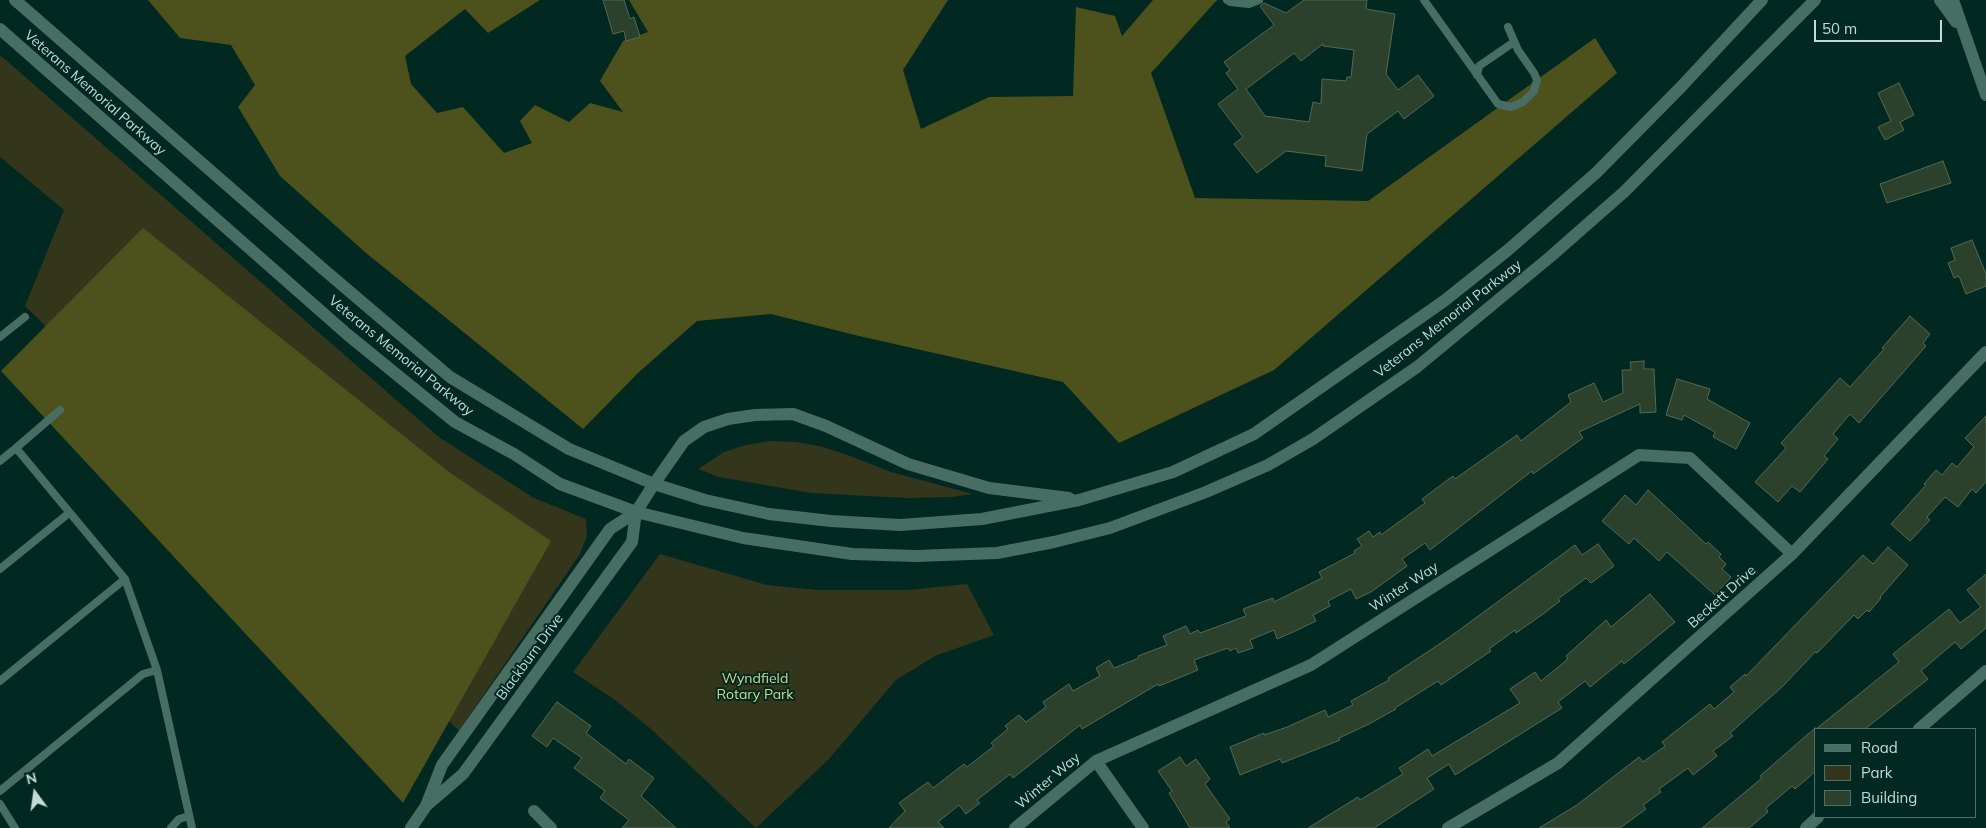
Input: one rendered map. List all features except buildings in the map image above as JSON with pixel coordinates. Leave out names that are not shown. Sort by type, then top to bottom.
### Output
[{"type":"main road","name":"Veterans Memorial Parkway","points":[[15,0],[315,262],[450,377],[569,450],[654,484],[706,500],[769,514],[831,522],[900,525],[982,519],[1079,500],[1173,472],[1254,434],[1444,302],[1508,250],[1596,173],[1681,87],[1762,0]]},
{"type":"main road","points":[[1940,0],[1963,32]]},
{"type":"main road","points":[[1953,0],[1986,95]]},
{"type":"main road","name":"Veterans Memorial Parkway","points":[[0,29],[348,335],[455,422],[514,454],[560,484],[636,512],[743,538],[852,554],[916,556],[997,553],[1110,528],[1206,492],[1268,465],[1313,439],[1417,366],[1550,257],[1624,192],[1815,1]]},
{"type":"main road","name":"Beckett Drive","points":[[1448,828],[1558,763],[1792,554],[1986,352]]},
{"type":"main road","name":"Blackburn Drive","points":[[411,828],[426,806],[442,765],[610,529],[636,512],[684,441],[704,427],[728,418],[793,414],[826,426],[908,464],[989,488],[1079,500]]},
{"type":"main road","name":"Winter Way","points":[[1015,828],[1096,761],[1312,665],[1639,455],[1690,458],[1792,554]]},
{"type":"main road","name":"Blackburn Drive","points":[[426,806],[462,774],[632,542],[636,512]]},
{"type":"main road","points":[[1920,728],[1986,671]]},
{"type":"main road","points":[[1096,761],[1143,828]]},
{"type":"main road","points":[[534,811],[551,828]]},
{"type":"main road","points":[[1806,828],[1817,818]]},
{"type":"lane","points":[[1228,0],[1230,2],[1249,4],[1259,0]]},
{"type":"lane","points":[[1424,0],[1498,104],[1511,107],[1523,102],[1534,91],[1537,80],[1518,50],[1508,27]]},
{"type":"lane","points":[[1478,75],[1479,66],[1514,42]]},
{"type":"lane","points":[[0,337],[25,317]]},
{"type":"lane","points":[[0,461],[60,410]]},
{"type":"lane","points":[[16,448],[125,579],[157,670],[192,828]]},
{"type":"lane","points":[[0,569],[70,513]]},
{"type":"lane","points":[[0,681],[125,579]]},
{"type":"lane","points":[[0,791],[144,674],[157,670]]},
{"type":"lane","points":[[0,804],[15,828]]},
{"type":"lane","points":[[171,828],[179,819],[189,816]]},
{"type":"green space","points":[[148,0],[540,0],[488,33],[465,9],[405,56],[411,84],[437,113],[463,107],[504,153],[532,143],[520,121],[535,105],[569,122],[590,103],[623,112],[600,81],[623,41],[648,32],[629,0],[948,0],[903,70],[921,129],[989,97],[1073,96],[1076,7],[1115,16],[1122,36],[1153,0],[1217,0],[1151,73],[1195,198],[1368,201],[1595,38],[1617,73],[1274,370],[1119,443],[1063,382],[771,314],[697,321],[639,372],[583,429],[366,253],[280,176],[238,107],[255,85],[231,45],[180,38]]},
{"type":"green space","points":[[0,55],[440,438],[534,498],[586,519],[587,536],[580,554],[459,731],[25,306],[64,210],[0,157]]},
{"type":"green space","points":[[143,228],[449,472],[551,541],[403,803],[1,371]]},
{"type":"green space","points":[[770,441],[796,442],[819,446],[891,472],[973,494],[952,497],[907,498],[811,493],[719,477],[698,469],[724,452],[746,445]]},
{"type":"green space","name":"Wyndfield Rotary Park","points":[[660,554],[767,585],[817,590],[908,590],[967,584],[994,635],[935,656],[896,680],[828,760],[756,828],[651,729],[615,700],[573,672]]}]
